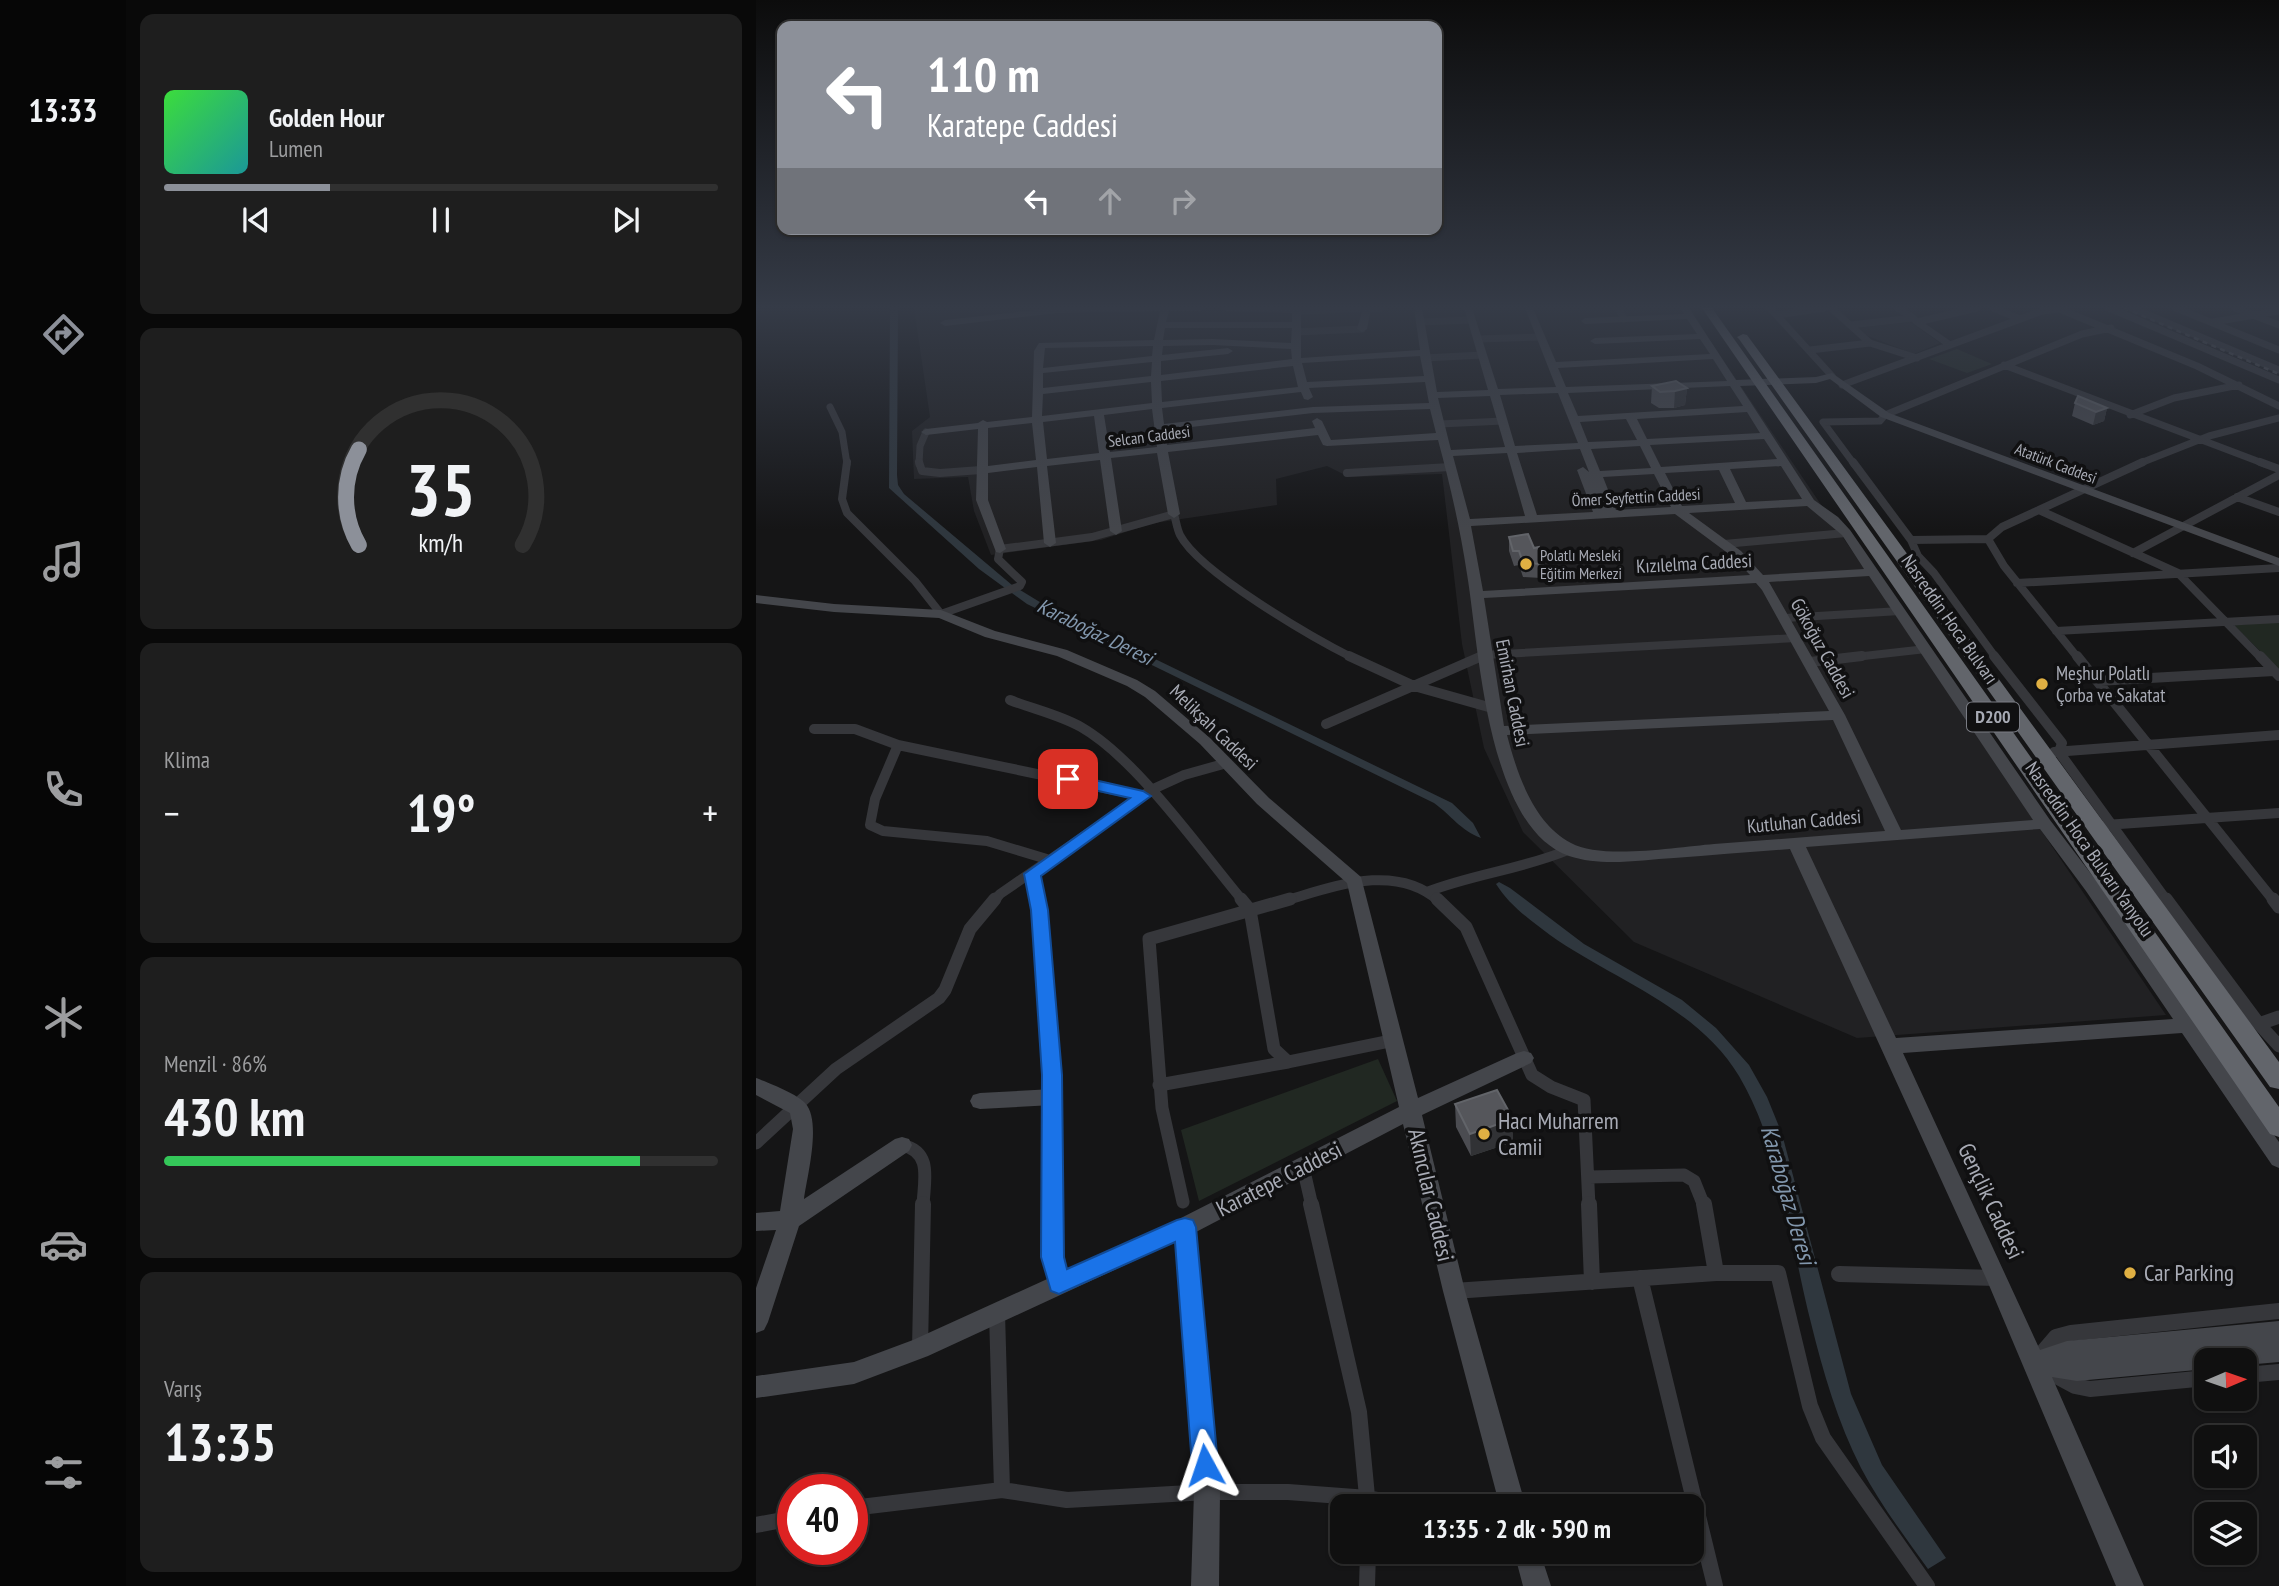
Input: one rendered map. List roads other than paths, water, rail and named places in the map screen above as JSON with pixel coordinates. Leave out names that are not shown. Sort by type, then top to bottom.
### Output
[{"type":"highway","name":"Nasreddin Hoca Bulvarı","points":[[1767,382],[2051,752],[2279,1080]]},
{"type":"highway","name":"Nasreddin Hoca Bulvarı","points":[[1767,382],[2279,1127]]},
{"type":"street","points":[[1038,382],[1037,418],[1050,542]]},
{"type":"street","points":[[1038,392],[1129,382]]},
{"type":"street","points":[[1156,382],[1158,428],[1174,514],[1180,535],[1197,556],[1330,647],[1451,701],[1492,708]]},
{"type":"street","points":[[1301,382],[1327,443],[1503,421]]},
{"type":"street","points":[[981,470],[940,473],[922,471],[918,464],[919,451],[926,432],[1303,387],[1382,382]]},
{"type":"street","name":"Emirhan Caddesi","points":[[1430,382],[1464,523],[1492,708],[1505,759],[1530,809],[1550,836],[1568,850]]},
{"type":"street","points":[[1491,382],[1532,519]]},
{"type":"street","points":[[1554,382],[1606,514]]},
{"type":"street","points":[[1556,382],[1557,389],[1575,419],[1579,446]]},
{"type":"street","points":[[1630,416],[1639,398],[1670,382]]},
{"type":"street","points":[[1639,398],[1722,382]]},
{"type":"street","name":"Nasreddin Hoca Bulvarı Yanyolu","points":[[1734,382],[1810,502],[1846,533],[2044,824],[2092,887],[2279,1159]]},
{"type":"street","name":"Atatürk Caddesi","points":[[1839,382],[1885,415],[2279,562]]},
{"type":"street","points":[[1842,385],[1850,382]]},
{"type":"street","points":[[1964,382],[1885,415],[1880,421],[1823,422],[1911,540],[1918,555],[1934,573],[1963,616],[2062,743],[2051,752]]},
{"type":"street","points":[[2047,382],[2279,469]]},
{"type":"street","points":[[2232,382],[2279,406]]},
{"type":"street","points":[[2130,415],[2174,398],[2239,385]]},
{"type":"street","points":[[1158,428],[1494,392],[1557,389],[1751,409]]},
{"type":"street","name":"Melikşah Caddesi","points":[[830,407],[841,425],[845,443],[848,468],[842,499],[845,509],[865,533],[930,597],[941,614],[990,634],[1071,657],[1142,688],[1227,763],[1262,800],[1355,881]]},
{"type":"street","points":[[1098,411],[1115,531]]},
{"type":"street","points":[[1575,419],[1630,416]]},
{"type":"street","points":[[1630,416],[1678,510]]},
{"type":"street","points":[[1911,540],[1988,539],[2002,527],[2083,490],[2119,481],[2204,442],[2279,419]]},
{"type":"street","points":[[756,599],[834,608],[941,614],[1020,586],[1022,582],[998,559],[1000,549],[983,505],[983,424]]},
{"type":"street","name":"Selcan Caddesi","points":[[981,470],[1042,466],[1321,431]]},
{"type":"street","points":[[1447,453],[1768,436]]},
{"type":"street","points":[[1591,475],[1785,462]]},
{"type":"street","points":[[1723,466],[1742,506]]},
{"type":"street","points":[[1347,473],[1450,467]]},
{"type":"street","points":[[2133,553],[2276,478]]},
{"type":"street","points":[[2237,497],[2279,512]]},
{"type":"street","name":"Ömer Seyfettin Caddesi","points":[[1464,523],[1810,502]]},
{"type":"street","name":"Gökoğuz Caddesi","points":[[1678,510],[1724,544],[1762,579],[1838,715],[1895,834]]},
{"type":"street","points":[[2039,510],[2178,573],[2276,673]]},
{"type":"street","points":[[1000,549],[1092,537],[1174,514]]},
{"type":"street","points":[[1724,544],[1846,533]]},
{"type":"street","points":[[1988,539],[2017,583],[2274,895],[2279,906]]},
{"type":"street","points":[[2017,583],[2279,568]]},
{"type":"street","name":"Kızılelma Caddesi","points":[[1476,595],[1873,572]]},
{"type":"street","points":[[1785,618],[1900,611]]},
{"type":"street","points":[[2056,631],[2279,620]]},
{"type":"street","points":[[1326,724],[1485,655],[1796,638]]},
{"type":"street","points":[[1810,662],[1926,649]]},
{"type":"street","points":[[2096,681],[2276,673]]},
{"type":"street","points":[[1010,700],[1089,731],[1250,910],[1274,1049],[1288,1062]]},
{"type":"street","points":[[1498,731],[1838,715]]},
{"type":"street","points":[[814,729],[855,729],[898,745],[1147,793]]},
{"type":"street","points":[[2051,752],[2279,735]]},
{"type":"street","points":[[898,745],[875,799],[870,825],[883,831],[987,841],[1050,860]]},
{"type":"street","points":[[756,1143],[779,1125],[816,1085],[840,1065],[939,998],[964,942],[981,914],[1000,894],[1147,793],[1184,775],[1227,763]]},
{"type":"street","points":[[2103,825],[2279,813]]},
{"type":"street","name":"Kutluhan Caddesi","points":[[1568,850],[1606,857],[2044,824]]},
{"type":"street","points":[[2103,825],[2279,1046]]},
{"type":"street","name":"Gençlik Caddesi","points":[[1796,843],[1997,1278],[2130,1586]]},
{"type":"street","points":[[1427,892],[1469,877],[1540,862],[1568,850]]},
{"type":"street","points":[[1032,874],[1040,910],[1053,1097],[1051,1219],[1053,1257],[1059,1283]]},
{"type":"street","points":[[1183,1202],[1159,1085],[1149,939],[1355,881],[1396,882],[1427,892],[1456,915],[1466,927],[1532,1074],[1540,1082],[1584,1100],[1592,1282]]},
{"type":"street","name":"Akıncılar Caddesi","points":[[1355,881],[1454,1291],[1509,1494]]},
{"type":"street","points":[[2259,1024],[2279,1017]]},
{"type":"street","points":[[1892,1046],[2208,1024]]},
{"type":"street","points":[[1159,1085],[1395,1040]]},
{"type":"street","name":"Karatepe Caddesi","points":[[756,1387],[854,1373],[920,1348],[1185,1227],[1412,1110],[1524,1058]]},
{"type":"street","points":[[756,1086],[797,1107],[803,1129],[790,1220],[756,1321]]},
{"type":"street","points":[[980,1101],[1053,1097]]},
{"type":"street","points":[[756,1222],[790,1220],[902,1144],[915,1148],[924,1162],[920,1348]]},
{"type":"street","points":[[1303,1167],[1359,1412],[1367,1494]]},
{"type":"street","points":[[1589,1177],[1686,1175],[1694,1181],[1704,1209],[1716,1273]]},
{"type":"street","points":[[1185,1227],[1207,1492],[1205,1586]]},
{"type":"street","points":[[1454,1291],[1716,1273],[1778,1273],[1810,1406],[1823,1438],[1927,1586]]},
{"type":"street","points":[[1839,1274],[1997,1278]]},
{"type":"street","points":[[1640,1279],[1715,1586]]},
{"type":"street","points":[[2035,1363],[2056,1337],[2071,1333],[2279,1311]]},
{"type":"street","points":[[997,1313],[1002,1490]]},
{"type":"street","points":[[2035,1363],[2067,1352],[2279,1332]]},
{"type":"street","points":[[2035,1363],[2077,1370],[2279,1351]]},
{"type":"street","points":[[2035,1363],[2075,1386],[2090,1389],[2194,1379]]},
{"type":"street","points":[[2258,1374],[2279,1372]]},
{"type":"street","points":[[868,1506],[1002,1490],[1080,1500],[1207,1492],[1288,1492],[1330,1497]]},
{"type":"street","points":[[756,1525],[777,1521]]},
{"type":"street","points":[[1367,1586],[1368,1564]]},
{"type":"street","points":[[1531,1564],[1537,1586]]},
{"type":"water","name":"Karaboğaz Deresi","points":[[890,382],[898,382],[898,485],[904,494],[1012,585],[1048,607],[1452,803],[1473,823],[1481,838],[1462,827],[1434,803],[1027,604],[979,569],[889,488]]},
{"type":"water","name":"Karaboğaz Deresi","points":[[1499,882],[1584,944],[1682,1000],[1716,1028],[1749,1065],[1767,1097],[1782,1134],[1851,1394],[1882,1465],[1946,1558],[1928,1569],[1876,1494],[1845,1433],[1816,1341],[1775,1165],[1754,1104],[1739,1076],[1722,1052],[1701,1031],[1652,996],[1550,935],[1501,892],[1496,884]]},
{"type":"place","name":"Polatlı Mesleki Eğitim Merkezi","points":[[1526,564]]},
{"type":"place","name":"Meşhur Polatlı Çorba ve Sakatat","points":[[2042,684]]},
{"type":"place","name":"Hacı Muharrem Camii","points":[[1484,1134]]},
{"type":"place","name":"Car Parking","points":[[2130,1273]]}]
